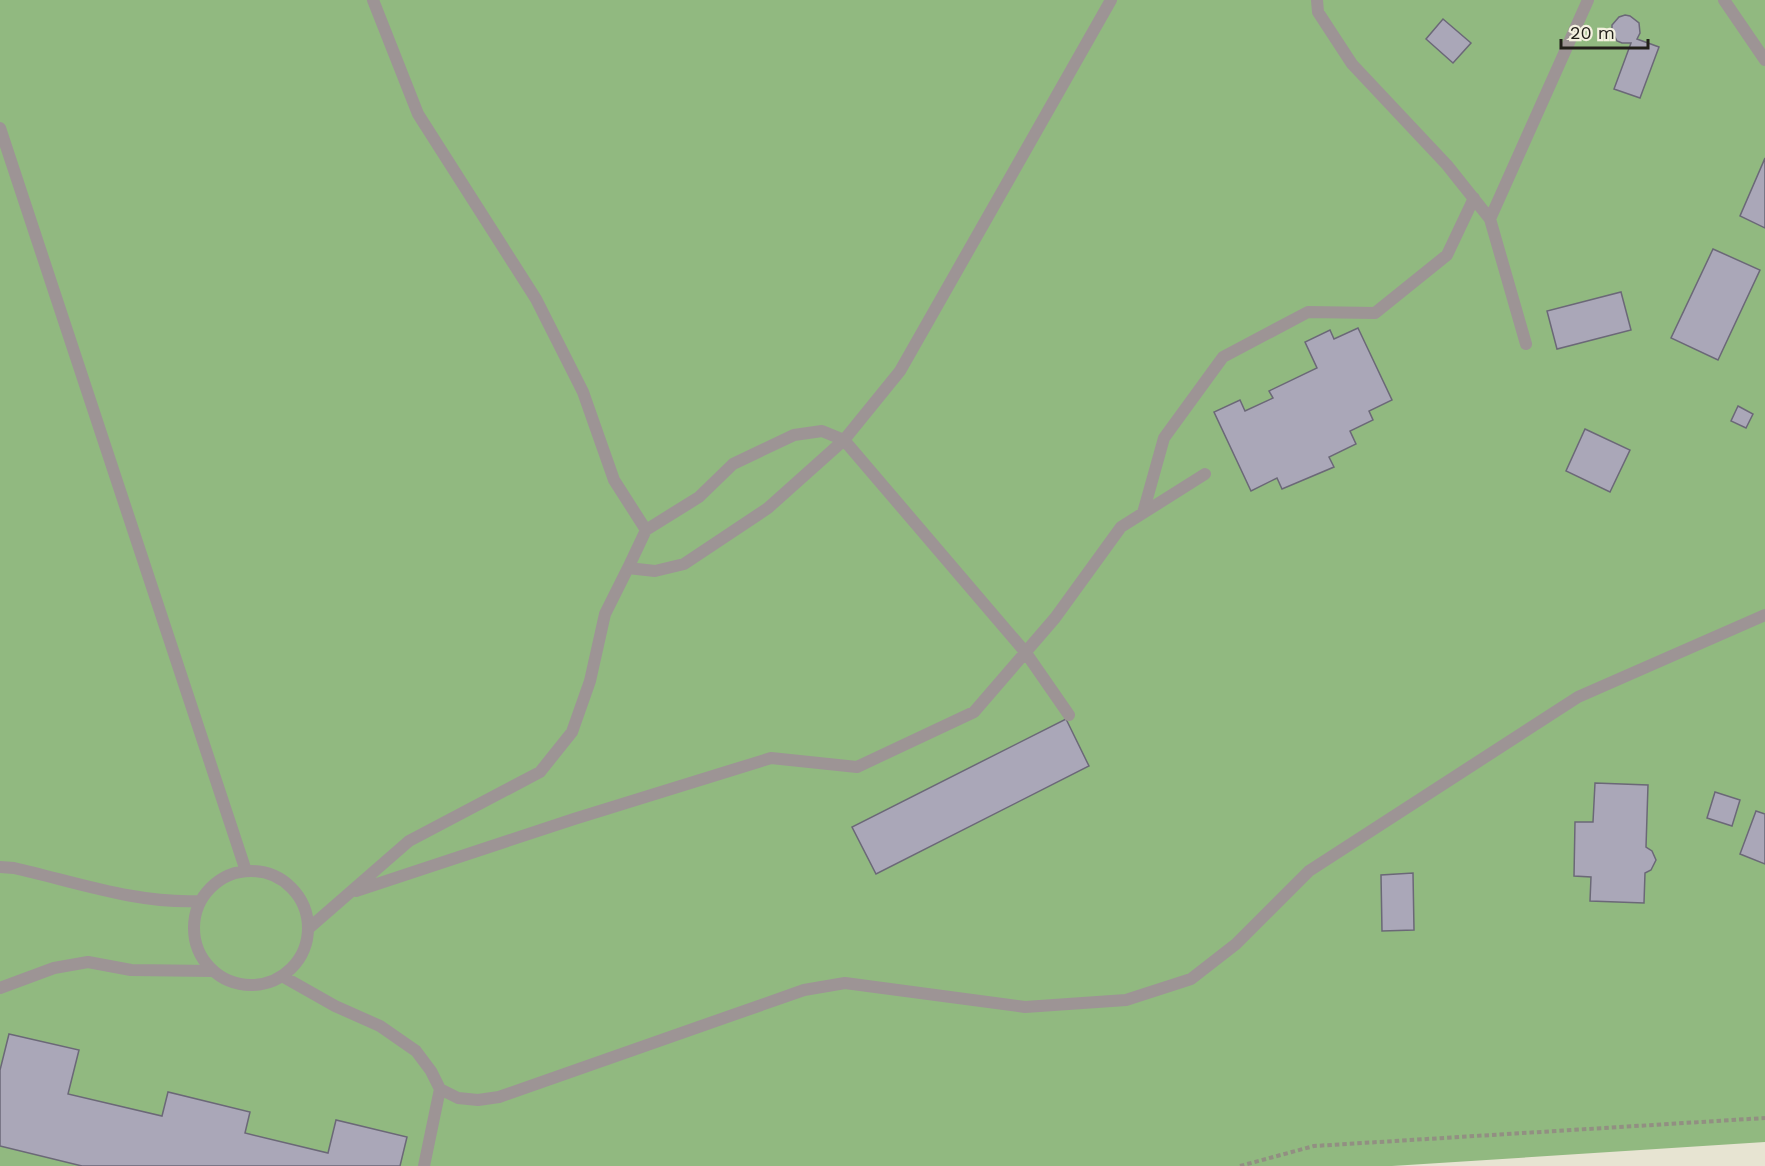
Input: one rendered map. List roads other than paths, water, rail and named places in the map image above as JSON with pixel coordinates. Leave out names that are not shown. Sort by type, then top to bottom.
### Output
[{"type":"lane","points":[[373,0],[418,114],[536,299],[583,393],[615,480],[646,530]]},
{"type":"lane","points":[[628,568],[655,571],[684,564],[768,508],[844,440],[900,371],[1111,0]]},
{"type":"lane","points":[[1317,0],[1318,12],[1352,64],[1447,165],[1490,219],[1526,344]]},
{"type":"lane","points":[[1490,219],[1588,0]]},
{"type":"lane","points":[[1724,0],[1765,60]]},
{"type":"lane","points":[[0,128],[246,871]]},
{"type":"lane","points":[[1143,513],[1164,438],[1223,357],[1308,312],[1375,312],[1447,255],[1474,198]]},
{"type":"lane","points":[[308,929],[409,841],[540,772],[572,732],[590,681],[605,614],[646,530],[699,497],[733,464],[794,435],[822,431],[844,440],[1026,653],[1069,716]]},
{"type":"lane","points":[[349,893],[771,758],[857,767],[974,712],[1055,618],[1121,527],[1205,474]]},
{"type":"lane","points":[[282,976],[335,1006],[380,1026],[416,1051],[431,1071],[440,1089],[458,1098],[478,1100],[499,1097],[804,990],[845,983],[1025,1007],[1126,1000],[1191,979],[1236,944],[1309,871],[1578,698],[1765,615]]},
{"type":"lane","points":[[0,867],[24,870],[141,899],[176,902],[200,901]]},
{"type":"lane","points":[[246,871],[265,873],[283,880],[296,893],[305,910],[308,929],[304,947],[296,963],[282,976],[265,984],[247,985],[229,981],[213,971],[201,956],[195,938],[195,919],[200,901],[212,886],[228,876],[246,871]]},
{"type":"lane","points":[[0,987],[54,968],[88,962],[130,970],[213,971]]},
{"type":"lane","points":[[424,1166],[440,1089]]}]
